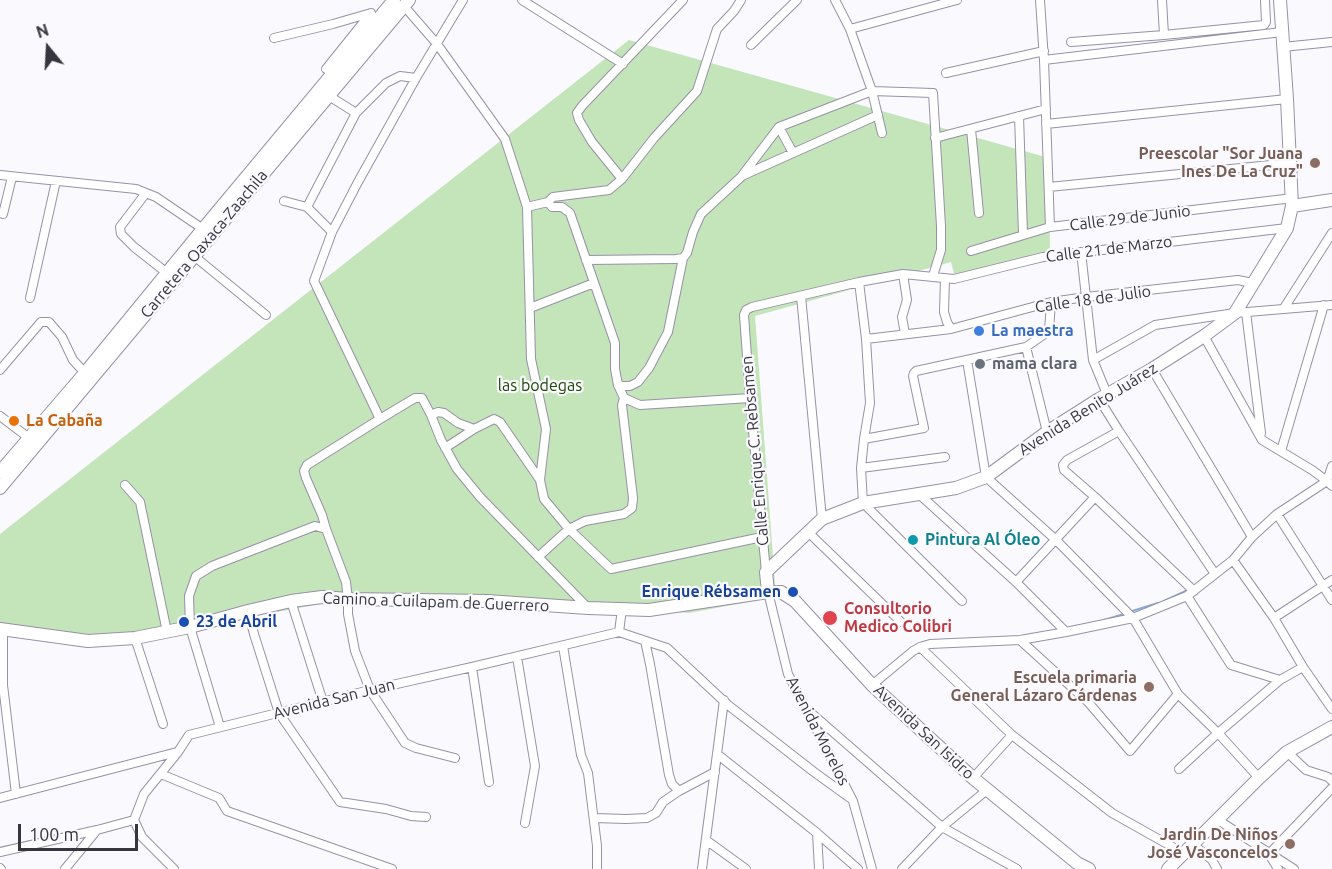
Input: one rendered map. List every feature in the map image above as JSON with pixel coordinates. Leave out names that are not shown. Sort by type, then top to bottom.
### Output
[{"type":"main road","points":[[1280,0],[1292,202],[1332,200]]},
{"type":"main road","name":"Carretera Oaxaca-Zaachila","points":[[0,488],[329,96],[399,4]]},
{"type":"main road","name":"Carretera Oaxaca-Zaachila","points":[[0,472],[203,229],[399,4]]},
{"type":"main road","name":"Avenida Benito Juárez","points":[[766,572],[822,519],[863,503],[957,488],[986,477],[1047,432],[1241,313],[1252,284],[1287,228],[1292,202]]},
{"type":"main road","name":"Calle Enrique C. Rebsamen","points":[[766,572],[768,592]]},
{"type":"main road","name":"Camino a Cuilapam de Guerrero","points":[[2,629],[88,641],[135,638],[190,627],[291,601],[322,597],[649,610],[768,592]]},
{"type":"main road","name":"Avenida San Isidro","points":[[768,592],[781,592],[795,601],[872,685],[973,778],[1077,863],[1089,869]]},
{"type":"main road","points":[[1168,869],[1287,752],[1332,727]]},
{"type":"street","points":[[380,419],[314,281],[332,232],[416,78],[462,0]]},
{"type":"street","points":[[522,0],[623,64]]},
{"type":"street","points":[[622,179],[592,142],[577,113],[683,0]]},
{"type":"street","points":[[527,207],[548,202],[553,197],[609,190],[622,179],[654,138],[697,92],[717,29],[741,0]]},
{"type":"street","points":[[751,45],[797,0]]},
{"type":"street","points":[[835,0],[850,29],[872,91],[882,133]]},
{"type":"street","points":[[850,29],[937,3],[957,0]]},
{"type":"street","points":[[1040,0],[1050,227]]},
{"type":"street","points":[[1162,0],[1164,35]]},
{"type":"street","points":[[1071,42],[1264,25],[1266,22],[1265,0]]},
{"type":"street","points":[[274,38],[333,24],[399,4],[437,44],[505,139],[527,207],[531,359],[546,429],[540,480],[544,499],[569,529],[611,569],[762,537]]},
{"type":"street","points":[[326,69],[371,13]]},
{"type":"street","points":[[946,73],[1044,56],[1282,32]]},
{"type":"street","points":[[1283,47],[1332,42]]},
{"type":"street","points":[[307,207],[356,114],[386,83],[400,76],[416,78]]},
{"type":"street","points":[[618,385],[630,386],[638,382],[649,368],[668,332],[683,258],[687,253],[701,214],[741,177],[779,127],[872,91],[933,93],[941,250],[933,276]]},
{"type":"street","points":[[329,96],[356,114]]},
{"type":"street","points":[[1046,124],[1287,99]]},
{"type":"street","points":[[935,138],[1046,110]]},
{"type":"street","points":[[741,177],[878,115]]},
{"type":"street","points":[[1019,116],[1023,234]]},
{"type":"street","points":[[779,127],[793,153]]},
{"type":"street","points":[[971,129],[979,213]]},
{"type":"street","points":[[1049,187],[1291,163]]},
{"type":"street","points":[[0,175],[136,189],[156,197],[203,229]]},
{"type":"street","points":[[3,214],[12,177]]},
{"type":"street","points":[[30,298],[56,181]]},
{"type":"street","points":[[146,193],[120,227],[121,234],[167,273]]},
{"type":"street","points":[[284,201],[307,207],[332,232]]},
{"type":"street","points":[[538,557],[569,529],[585,521],[624,514],[632,508],[633,498],[622,405],[624,398],[618,385],[615,369],[615,343],[570,213],[562,207],[552,207],[548,202]]},
{"type":"street","name":"Calle 29 de Junio","points":[[971,251],[1050,227],[1292,202]]},
{"type":"street","name":"Calle 21 de Marzo","points":[[746,310],[859,282],[903,274],[954,279],[1043,257],[1287,228]]},
{"type":"street","points":[[1284,308],[1332,233]]},
{"type":"street","points":[[1081,252],[1093,360],[1103,396],[1119,431],[1215,574]]},
{"type":"street","points":[[194,256],[266,315]]},
{"type":"street","points":[[586,260],[676,260],[683,258]]},
{"type":"street","points":[[903,274],[906,300],[902,317],[905,334]]},
{"type":"street","points":[[945,278],[944,312],[951,329]]},
{"type":"street","name":"Calle 18 de Julio","points":[[866,339],[951,329],[1051,302],[1086,297],[1238,280],[1252,284]]},
{"type":"street","points":[[859,282],[866,339],[870,403],[861,468],[863,503],[962,601]]},
{"type":"street","points":[[530,308],[594,283]]},
{"type":"street","points":[[801,297],[822,519]]},
{"type":"street","points":[[864,439],[924,428],[913,376],[916,371],[1026,347],[1049,331],[1051,302]]},
{"type":"street","points":[[1093,360],[1155,325],[1284,308],[1328,305],[1281,451]]},
{"type":"street","name":"Calle Enrique C. Rebsamen","points":[[746,310],[744,315],[750,398],[766,572]]},
{"type":"street","points":[[1241,313],[1262,440]]},
{"type":"street","points":[[0,370],[41,322],[49,322],[62,336],[73,360],[85,373]]},
{"type":"street","points":[[1204,336],[1262,440],[1331,484]]},
{"type":"street","points":[[1026,347],[1047,432]]},
{"type":"street","points":[[968,360],[986,477],[1056,540],[1133,618],[1178,694],[1259,778]]},
{"type":"street","points":[[1152,369],[1252,537]]},
{"type":"street","points":[[455,758],[405,743],[370,690],[355,651],[348,614],[346,582],[306,478],[304,471],[307,465],[415,398],[422,398],[457,469],[480,497],[588,608]]},
{"type":"street","points":[[624,398],[640,405],[750,398]]},
{"type":"street","points":[[431,415],[438,412],[444,413],[458,423],[474,429]]},
{"type":"street","points":[[0,416],[29,438]]},
{"type":"street","points":[[446,448],[494,419],[500,422],[540,480]]},
{"type":"street","points":[[1119,431],[1067,460],[1063,465],[1064,471],[1095,497],[1191,593],[1231,665],[1280,680]]},
{"type":"street","points":[[861,468],[945,457]]},
{"type":"street","points":[[1331,484],[1332,466]]},
{"type":"street","points":[[872,685],[920,647],[930,644],[1020,640],[1066,632],[1133,618],[1191,593],[1233,560],[1252,537],[1277,514],[1331,484]]},
{"type":"street","points":[[125,485],[141,502],[167,632]]},
{"type":"street","points":[[920,495],[1016,582],[1066,632]]},
{"type":"street","points":[[1016,582],[1095,497]]},
{"type":"street","points":[[1277,514],[1332,600]]},
{"type":"street","points":[[220,727],[190,627],[189,596],[196,576],[212,566],[315,526],[326,529]]},
{"type":"street","points":[[808,532],[901,622]]},
{"type":"street","points":[[1233,560],[1274,618],[1303,667],[1332,709]]},
{"type":"street","points":[[1274,618],[1332,580]]},
{"type":"street","name":"Avenida Morelos","points":[[768,592],[788,674],[853,801],[874,868]]},
{"type":"street","points":[[291,601],[323,702]]},
{"type":"street","points":[[622,609],[619,632],[667,648],[724,700],[853,801]]},
{"type":"street","points":[[248,611],[279,713],[340,802],[426,817]]},
{"type":"street","points":[[2,629],[2,685],[16,794]]},
{"type":"street","name":"Avenida San Juan","points":[[134,820],[144,794],[189,735],[619,632]]},
{"type":"street","points":[[135,638],[163,724]]},
{"type":"street","points":[[1020,640],[1088,702],[1130,751],[1178,694]]},
{"type":"street","points":[[645,641],[669,775],[672,784],[679,791]]},
{"type":"street","points":[[563,646],[581,755],[588,772],[595,818],[597,869]]},
{"type":"street","points":[[920,647],[1012,735],[1112,813],[1212,860],[1217,869]]},
{"type":"street","points":[[517,657],[535,765],[525,823]]},
{"type":"street","points":[[472,667],[489,782]]},
{"type":"street","points":[[1179,769],[1280,680],[1303,667]]},
{"type":"street","points":[[702,869],[724,700]]},
{"type":"street","points":[[806,708],[942,827],[1017,869]]},
{"type":"street","points":[[973,778],[1012,735]]},
{"type":"street","points":[[0,798],[178,752]]},
{"type":"street","points":[[1287,752],[1306,770],[1328,777],[1332,782]]},
{"type":"street","points":[[717,754],[817,833],[858,869]]},
{"type":"street","points":[[595,818],[647,818],[657,813],[663,802],[679,791],[715,772]]},
{"type":"street","points":[[160,774],[219,798],[227,811],[392,869]]},
{"type":"street","points":[[1269,854],[1332,788]]},
{"type":"street","points":[[902,869],[942,827],[987,790]]},
{"type":"street","points":[[0,852],[134,820],[142,837],[174,869]]},
{"type":"street","points":[[1218,820],[1294,869]]},
{"type":"street","points":[[65,869],[97,830]]},
{"type":"street","points":[[817,833],[819,869]]},
{"type":"street","points":[[706,840],[746,869]]},
{"type":"street","points":[[1269,854],[1278,869]]},
{"type":"green space","name":"las bodegas","points":[[629,40],[1049,158],[1050,261],[956,281],[951,262],[755,316],[776,597],[689,613],[348,599],[135,638],[0,628],[0,534]]},
{"type":"waterway","points":[[1164,601],[1188,590]]},
{"type":"waterway","points":[[1129,612],[1158,603]]},
{"type":"waterway","points":[[1104,620],[1124,614]]},
{"type":"place","name":"Preescolar \"Sor Juana Ines De La Cruz\"","points":[[1315,163]]},
{"type":"place","name":"La maestra","points":[[979,331]]},
{"type":"place","name":"mama clara","points":[[980,364]]},
{"type":"place","name":"La Cabaña","points":[[14,421]]},
{"type":"place","name":"Pintura Al Óleo","points":[[913,540]]},
{"type":"place","name":"Enrique Rébsamen","points":[[793,592]]},
{"type":"place","name":"Consultorio Medico Colibri","points":[[830,618]]},
{"type":"place","name":"23 de Abril","points":[[184,622]]},
{"type":"place","name":"Escuela primaria General Lázaro Cárdenas","points":[[1149,687]]},
{"type":"place","name":"Jardin De Niños José Vasconcelos","points":[[1290,844]]}]
